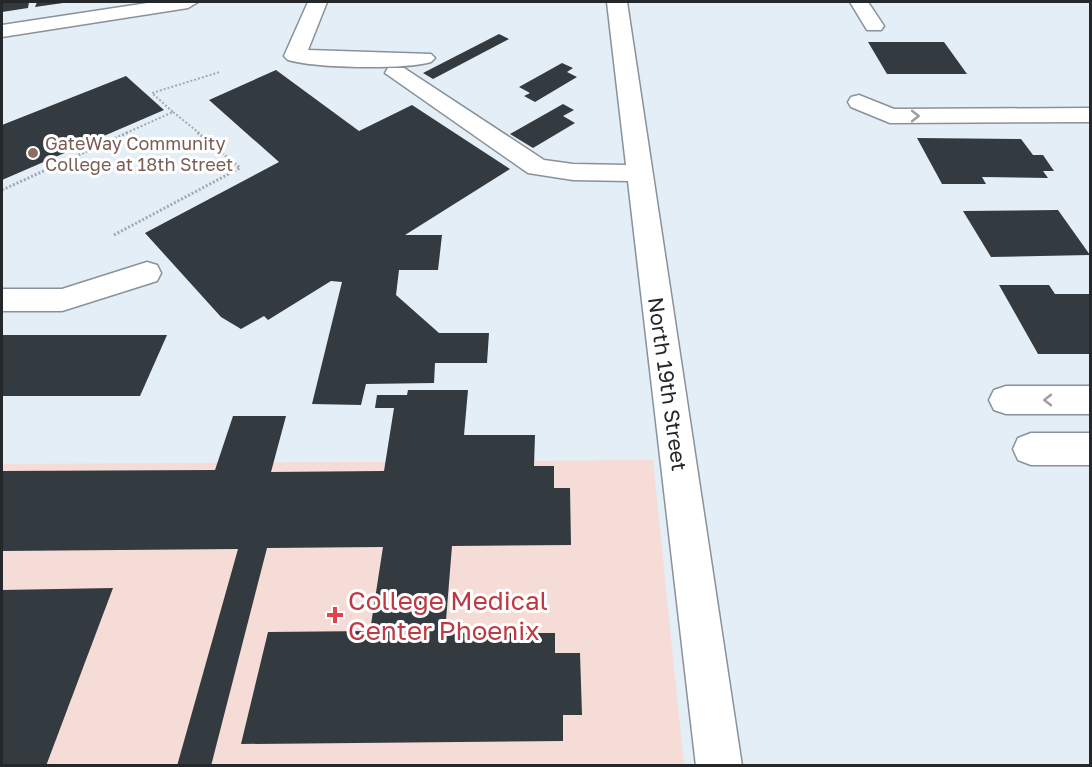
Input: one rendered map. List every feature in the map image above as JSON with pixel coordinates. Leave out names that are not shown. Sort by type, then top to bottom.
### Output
[{"type":"street","points":[[2,31],[133,6],[188,2]]},
{"type":"street","points":[[317,2],[295,56],[371,60],[424,58]]},
{"type":"street","name":"North 19th Street","points":[[617,2],[719,765]]},
{"type":"street","points":[[859,2],[874,26]]},
{"type":"street","points":[[396,73],[537,167],[573,172],[640,173]]},
{"type":"street","points":[[906,94],[882,95],[859,102],[890,116],[1090,115]]},
{"type":"street","points":[[2,300],[62,300],[147,273]]},
{"type":"street","points":[[1006,400],[1090,400]]},
{"type":"street","points":[[1031,449],[1090,448]]},
{"type":"path","points":[[114,235],[240,168],[152,93],[219,72]]},
{"type":"path","points":[[2,190],[173,112]]},
{"type":"shaded area","name":"College Medical Center Phoenix","points":[[653,460],[684,765],[2,765],[2,464]]},
{"type":"building","points":[[2,2],[29,2],[28,8],[2,12]]},
{"type":"building","points":[[37,2],[63,2],[63,3],[35,7]]},
{"type":"building","points":[[499,34],[509,39],[433,79],[423,73]]},
{"type":"building","points":[[868,42],[944,42],[967,74],[887,74]]},
{"type":"building","points":[[562,63],[573,68],[567,72],[577,77],[535,102],[524,96],[530,93],[519,87]]},
{"type":"building","points":[[276,70],[359,131],[412,105],[510,169],[405,235],[442,235],[438,270],[399,270],[396,295],[439,333],[489,333],[487,363],[435,363],[434,383],[366,384],[361,405],[312,404],[342,282],[331,281],[268,320],[264,316],[241,329],[221,317],[145,233],[279,162],[209,100]]},
{"type":"building","name":"GateWay Community College at 18th Street","points":[[126,76],[164,110],[2,180],[2,125]]},
{"type":"building","points":[[563,104],[574,110],[563,116],[575,123],[533,148],[510,134]]},
{"type":"building","points":[[917,138],[1021,139],[1033,155],[1043,155],[1054,171],[1043,171],[1048,178],[982,177],[986,184],[942,184]]},
{"type":"building","points":[[1058,210],[1090,255],[991,257],[963,211]]},
{"type":"building","points":[[999,285],[1049,285],[1055,294],[1090,294],[1090,354],[1038,354]]},
{"type":"building","points":[[2,335],[167,335],[140,396],[2,396]]},
{"type":"building","points":[[408,390],[468,390],[464,435],[535,435],[534,466],[554,466],[554,488],[570,488],[571,545],[452,546],[445,633],[555,633],[555,653],[580,653],[582,715],[563,715],[563,741],[241,744],[268,632],[370,631],[383,547],[267,548],[211,766],[177,766],[238,549],[2,551],[2,471],[215,470],[233,416],[286,416],[271,472],[384,471],[394,408],[375,408],[377,395],[407,395]]},
{"type":"building","points":[[113,588],[46,766],[2,766],[2,590]]},
{"type":"place","name":"GateWay Community College at 18th Street","points":[[33,153]]},
{"type":"place","name":"College Medical Center Phoenix","points":[[335,615]]}]
